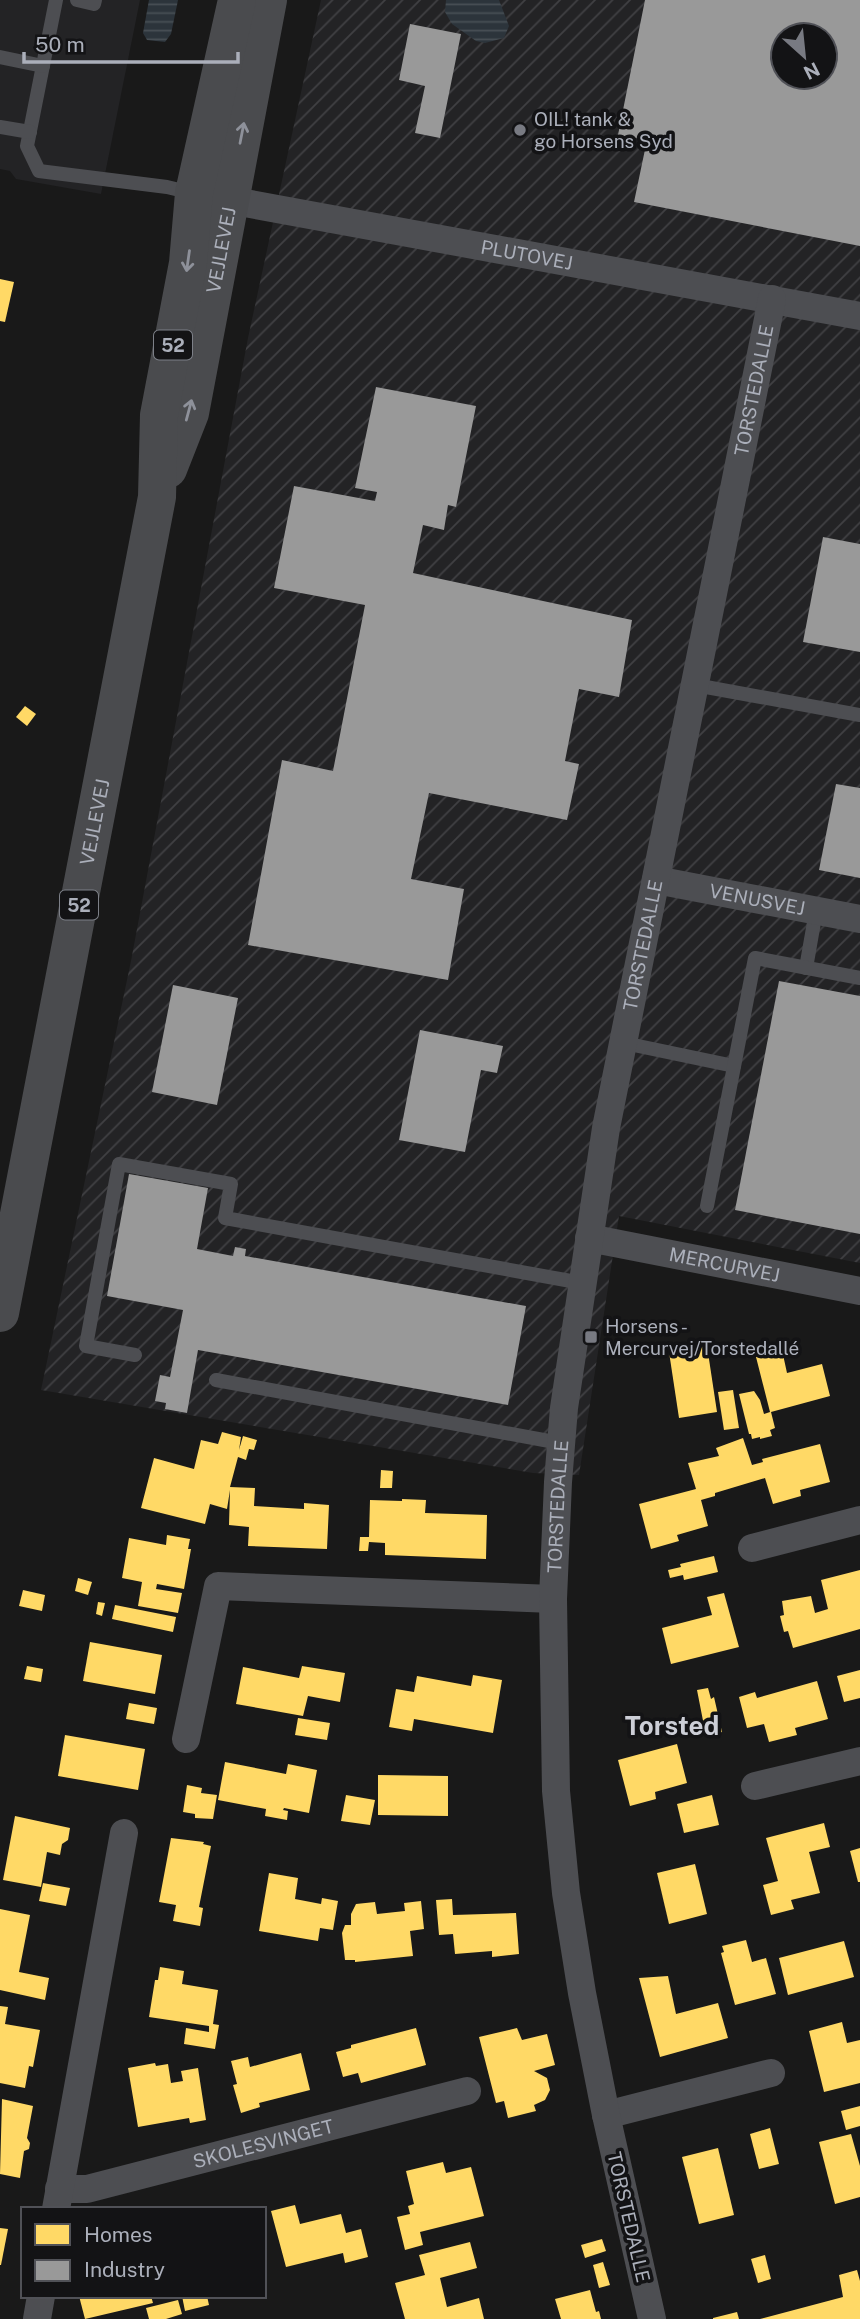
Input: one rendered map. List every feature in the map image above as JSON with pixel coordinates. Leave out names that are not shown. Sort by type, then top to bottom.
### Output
[{"type":"main road","name":"VEJLEVEJ","points":[[0,1313],[157,497],[190,413],[212,197],[237,0]]},
{"type":"main road","name":"VEJLEVEJ","points":[[212,197],[268,0]]},
{"type":"street","name":"PLUTOVEJ","points":[[212,197],[860,316]]},
{"type":"street","name":"TORSTEDALLE","points":[[652,2319],[606,2115],[566,1893],[556,1791],[553,1599],[561,1443],[606,1128],[772,299]]},
{"type":"street","name":"VENUSVEJ","points":[[656,880],[860,919]]},
{"type":"street","name":"MERCURVEJ","points":[[589,1238],[860,1291]]},
{"type":"street","points":[[752,1548],[860,1520]]},
{"type":"street","name":"TORSTEDALLE","points":[[186,1739],[218,1586],[553,1599]]},
{"type":"street","points":[[755,1786],[860,1761]]},
{"type":"street","name":"SKOLESVINGET","points":[[124,1833],[57,2199],[467,2091]]},
{"type":"street","points":[[606,2115],[771,2073]]},
{"type":"street","points":[[37,2319],[41,2298]]},
{"type":"lane","points":[[56,0],[27,146],[39,170],[167,187],[212,197]]},
{"type":"lane","points":[[77,0],[94,4],[95,0]]},
{"type":"lane","points":[[0,57],[43,66]]},
{"type":"lane","points":[[0,127],[30,132]]},
{"type":"lane","points":[[695,685],[860,715]]},
{"type":"lane","points":[[806,968],[817,911]]},
{"type":"lane","points":[[708,1206],[755,958],[860,978]]},
{"type":"lane","points":[[624,1044],[734,1066]]},
{"type":"lane","points":[[135,1355],[86,1346],[120,1164],[231,1184],[225,1218],[582,1283]]},
{"type":"lane","points":[[216,1380],[561,1443]]},
{"type":"shaded area","points":[[0,0],[140,0],[101,194],[16,179],[10,171],[0,169]]},
{"type":"shaded area","points":[[149,0],[178,0],[171,34],[165,42],[147,40],[143,33]]},
{"type":"shaded area","points":[[321,0],[860,0],[860,1263],[619,1216],[579,1475],[533,1473],[41,1390],[131,961],[248,338]]},
{"type":"shaded area","points":[[446,0],[499,0],[509,26],[504,38],[485,43],[476,41],[452,24],[445,12]]},
{"type":"building: Homes","points":[[0,279],[14,282],[5,322],[0,321]]},
{"type":"building: Homes","points":[[25,706],[36,714],[27,726],[16,717]]},
{"type":"building: Homes","points":[[707,1346],[717,1412],[679,1418],[669,1352]]},
{"type":"building: Homes","points":[[782,1350],[787,1373],[822,1364],[830,1396],[771,1412],[775,1428],[770,1430],[772,1436],[752,1439],[739,1394],[754,1391],[764,1414],[770,1412],[756,1357]]},
{"type":"building: Homes","points":[[733,1390],[739,1428],[724,1430],[718,1392]]},
{"type":"building: Homes","points":[[222,1432],[241,1437],[239,1450],[243,1436],[257,1440],[254,1450],[249,1449],[246,1460],[238,1457],[230,1487],[255,1488],[254,1506],[304,1509],[304,1503],[329,1505],[327,1549],[248,1546],[249,1527],[229,1525],[230,1490],[227,1509],[210,1504],[205,1524],[141,1508],[154,1458],[194,1469],[201,1440],[218,1444]]},
{"type":"building: Homes","points":[[743,1438],[752,1465],[763,1462],[762,1459],[820,1444],[830,1482],[800,1490],[801,1496],[773,1504],[765,1478],[715,1493],[715,1496],[701,1500],[708,1526],[677,1535],[679,1541],[651,1549],[639,1504],[696,1489],[688,1463],[719,1456],[716,1448]]},
{"type":"building: Homes","points":[[381,1470],[393,1471],[392,1488],[380,1488]]},
{"type":"building: Homes","points":[[370,1500],[426,1500],[425,1513],[487,1515],[486,1559],[385,1555],[385,1543],[369,1542],[368,1551],[359,1551],[360,1537],[369,1537]]},
{"type":"building: Homes","points":[[167,1535],[190,1539],[188,1549],[191,1549],[184,1589],[157,1584],[156,1589],[182,1593],[178,1613],[138,1606],[142,1582],[122,1578],[129,1538],[166,1545]]},
{"type":"building: Homes","points":[[714,1556],[718,1572],[684,1580],[683,1575],[670,1578],[668,1570],[681,1567],[680,1564]]},
{"type":"building: Homes","points":[[860,1570],[860,1629],[793,1648],[788,1631],[784,1632],[780,1616],[784,1615],[782,1601],[811,1596],[815,1613],[828,1609],[821,1580]]},
{"type":"building: Homes","points":[[78,1578],[92,1582],[88,1595],[75,1591]]},
{"type":"building: Homes","points":[[23,1590],[45,1595],[42,1611],[19,1606]]},
{"type":"building: Homes","points":[[724,1593],[739,1647],[671,1664],[662,1628],[712,1615],[707,1597]]},
{"type":"building: Homes","points":[[98,1602],[105,1603],[102,1616],[96,1614]]},
{"type":"building: Homes","points":[[115,1605],[176,1617],[173,1632],[112,1619]]},
{"type":"building: Homes","points":[[90,1642],[162,1655],[155,1694],[83,1681]]},
{"type":"building: Homes","points":[[27,1666],[43,1669],[41,1682],[24,1679]]},
{"type":"building: Homes","points":[[302,1666],[345,1673],[340,1702],[308,1696],[303,1716],[236,1704],[243,1667],[299,1678]]},
{"type":"building: Homes","points":[[860,1670],[860,1698],[844,1702],[837,1676]]},
{"type":"building: Homes","points":[[473,1675],[502,1680],[493,1733],[414,1719],[412,1731],[389,1727],[396,1689],[414,1692],[417,1676],[471,1686]]},
{"type":"building: Homes","points":[[817,1681],[828,1719],[795,1728],[797,1735],[769,1742],[764,1724],[747,1728],[739,1697],[755,1692],[757,1698]]},
{"type":"building: Homes","points":[[708,1688],[711,1699],[714,1697],[722,1732],[706,1736],[697,1690]]},
{"type":"building: Homes","points":[[129,1703],[157,1708],[154,1724],[126,1719]]},
{"type":"building: Homes","points":[[298,1718],[330,1723],[327,1740],[295,1735]]},
{"type":"building: Homes","points":[[65,1735],[145,1749],[138,1790],[58,1776]]},
{"type":"building: Homes","points":[[677,1744],[687,1783],[655,1792],[656,1799],[630,1806],[618,1760]]},
{"type":"building: Homes","points":[[225,1762],[286,1774],[288,1764],[317,1770],[309,1813],[284,1808],[283,1810],[288,1811],[287,1820],[265,1816],[266,1809],[218,1800]]},
{"type":"building: Homes","points":[[378,1775],[448,1776],[448,1816],[378,1815]]},
{"type":"building: Homes","points":[[187,1785],[202,1788],[201,1793],[217,1795],[213,1819],[195,1818],[195,1814],[183,1812]]},
{"type":"building: Homes","points":[[346,1795],[375,1800],[370,1825],[341,1821]]},
{"type":"building: Homes","points":[[712,1795],[719,1825],[684,1833],[677,1804]]},
{"type":"building: Homes","points":[[15,1816],[70,1828],[68,1840],[62,1844],[60,1855],[47,1852],[41,1887],[3,1880]]},
{"type":"building: Homes","points":[[824,1823],[830,1847],[809,1852],[820,1893],[791,1900],[794,1909],[771,1915],[763,1885],[778,1881],[766,1838]]},
{"type":"building: Homes","points":[[171,1838],[204,1842],[203,1844],[211,1846],[199,1907],[203,1908],[200,1926],[173,1921],[176,1905],[159,1902]]},
{"type":"building: Homes","points":[[860,1848],[860,1882],[858,1882],[850,1851]]},
{"type":"building: Homes","points":[[695,1864],[707,1914],[669,1924],[657,1873]]},
{"type":"building: Homes","points":[[269,1873],[298,1878],[295,1899],[321,1904],[322,1898],[338,1901],[333,1930],[320,1928],[318,1941],[259,1931]]},
{"type":"building: Homes","points":[[43,1883],[70,1888],[66,1906],[39,1901]]},
{"type":"building: Homes","points":[[452,1899],[453,1915],[516,1913],[519,1954],[492,1957],[492,1951],[455,1954],[453,1934],[439,1935],[436,1900]]},
{"type":"building: Homes","points":[[421,1901],[424,1929],[410,1931],[413,1956],[355,1962],[345,1960],[342,1933],[345,1925],[351,1925],[351,1914],[356,1904],[375,1902],[377,1914],[405,1911],[404,1903]]},
{"type":"building: Homes","points":[[0,1909],[30,1915],[19,1972],[49,1978],[45,2000],[0,1990]]},
{"type":"building: Homes","points":[[746,1940],[752,1962],[766,1958],[776,1994],[735,2005],[721,1953],[724,1952],[722,1946]]},
{"type":"building: Homes","points":[[844,1941],[854,1977],[788,1995],[779,1958]]},
{"type":"building: Homes","points":[[160,1967],[184,1971],[182,1984],[218,1990],[213,2024],[219,2025],[215,2049],[184,2044],[186,2028],[209,2032],[209,2026],[149,2017]]},
{"type":"building: Homes","points":[[668,1976],[676,2014],[718,2003],[728,2038],[660,2057],[639,1978]]},
{"type":"building: Homes","points":[[0,2006],[8,2007],[5,2024],[40,2030],[33,2067],[29,2066],[25,2088],[0,2083]]},
{"type":"building: Homes","points":[[842,2022],[847,2043],[860,2040],[860,2083],[824,2092],[809,2031]]},
{"type":"building: Homes","points":[[416,2028],[426,2065],[361,2083],[358,2073],[343,2077],[336,2052],[351,2048],[351,2045]]},
{"type":"building: Homes","points":[[517,2028],[522,2040],[547,2034],[555,2065],[534,2071],[547,2078],[550,2090],[545,2100],[534,2105],[536,2111],[508,2118],[504,2101],[496,2103],[479,2037]]},
{"type":"building: Homes","points":[[301,2053],[310,2090],[259,2103],[260,2107],[241,2113],[233,2085],[237,2084],[231,2061],[248,2057],[250,2067]]},
{"type":"building: Homes","points":[[155,2063],[156,2066],[168,2064],[171,2083],[183,2081],[181,2071],[198,2068],[206,2120],[190,2123],[189,2118],[138,2127],[128,2068]]},
{"type":"building: Homes","points":[[2,2099],[33,2106],[27,2138],[29,2149],[24,2151],[20,2178],[0,2174]]},
{"type":"building: Homes","points":[[860,2106],[860,2126],[846,2130],[841,2111]]},
{"type":"building: Homes","points":[[770,2128],[779,2164],[759,2169],[750,2134]]},
{"type":"building: Homes","points":[[851,2134],[860,2166],[860,2197],[835,2204],[819,2142]]},
{"type":"building: Homes","points":[[718,2148],[734,2215],[699,2224],[682,2157]]},
{"type":"building: Homes","points":[[443,2162],[446,2173],[471,2167],[484,2216],[420,2232],[423,2245],[405,2250],[397,2217],[410,2214],[408,2206],[414,2204],[406,2171]]},
{"type":"building: Homes","points":[[295,2205],[300,2224],[341,2214],[346,2233],[361,2229],[368,2257],[345,2263],[343,2253],[286,2267],[271,2211]]},
{"type":"building: Homes","points":[[0,2228],[8,2229],[1,2265],[0,2265]]},
{"type":"building: Homes","points":[[602,2239],[606,2251],[585,2258],[581,2245]]},
{"type":"building: Homes","points":[[470,2242],[477,2268],[440,2278],[447,2307],[479,2298],[484,2319],[405,2319],[395,2283],[425,2275],[419,2255]]},
{"type":"building: Homes","points":[[765,2255],[771,2279],[758,2283],[751,2259]]},
{"type":"building: Homes","points":[[603,2262],[610,2285],[599,2288],[593,2265]]},
{"type":"building: Homes","points":[[857,2270],[860,2281],[860,2319],[760,2319],[843,2297],[839,2275]]},
{"type":"building: Homes","points":[[590,2290],[596,2312],[599,2311],[601,2319],[561,2319],[555,2299]]},
{"type":"building: Homes","points":[[80,2298],[152,2298],[153,2303],[85,2319]]},
{"type":"building: Homes","points":[[182,2298],[207,2298],[209,2305],[185,2311]]},
{"type":"building: Homes","points":[[178,2300],[182,2314],[166,2319],[149,2319],[146,2308]]},
{"type":"building: Homes","points":[[737,2312],[739,2319],[713,2319],[713,2318]]},
{"type":"building: Industry","points":[[645,0],[860,0],[860,246],[634,202],[647,140],[618,135]]},
{"type":"building: Industry","points":[[410,24],[461,34],[440,138],[415,133],[425,86],[399,80]]},
{"type":"building: Industry","points":[[376,387],[476,406],[456,507],[448,505],[444,530],[423,525],[413,573],[632,620],[619,697],[579,689],[565,761],[579,764],[567,820],[429,793],[411,879],[464,889],[448,980],[248,945],[282,760],[333,771],[365,605],[274,588],[294,486],[375,501],[377,492],[355,488]]},
{"type":"building: Industry","points":[[823,537],[860,544],[860,652],[803,642]]},
{"type":"building: Industry","points":[[836,784],[860,788],[860,878],[819,870]]},
{"type":"building: Industry","points":[[779,981],[860,996],[860,1234],[735,1210]]},
{"type":"building: Industry","points":[[173,985],[238,998],[217,1105],[152,1092]]},
{"type":"building: Industry","points":[[420,1030],[503,1046],[497,1073],[481,1070],[465,1152],[399,1140]]},
{"type":"building: Industry","points":[[129,1174],[208,1188],[197,1249],[233,1256],[235,1247],[246,1249],[245,1256],[526,1306],[508,1405],[198,1350],[187,1413],[165,1409],[166,1403],[155,1401],[160,1375],[170,1377],[183,1310],[107,1296]]},
{"type":"place","name":"OIL! tank & go Horsens Syd","points":[[520,130]]},
{"type":"place","name":"Horsens - Mercurvej/Torstedallé","points":[[591,1337]]},
{"type":"district","name":"Torsted","points":[[672,1725]]}]
